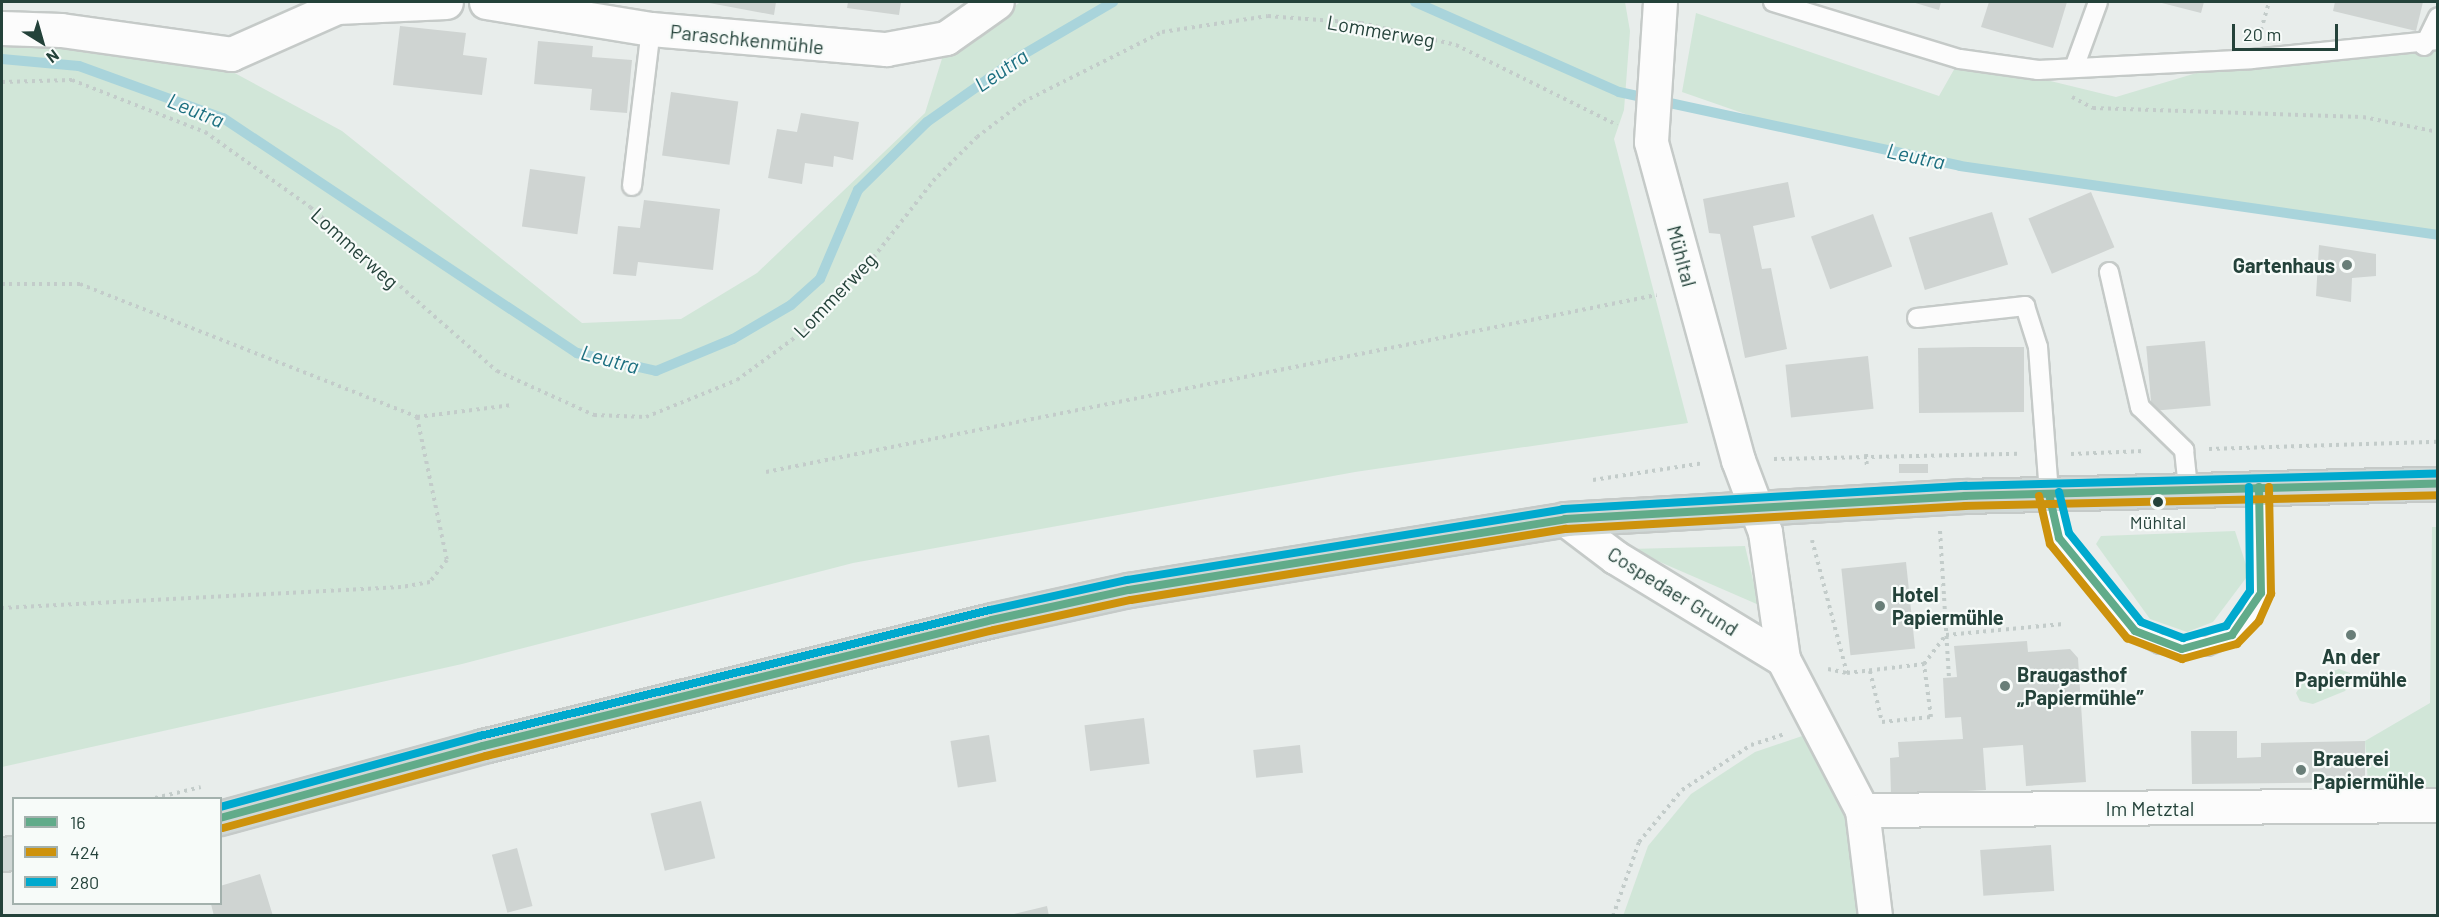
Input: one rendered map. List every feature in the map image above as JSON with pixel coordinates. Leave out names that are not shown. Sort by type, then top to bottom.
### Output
[{"type":"main road","points":[[222,817],[483,746],[1003,617],[1141,588],[1565,519],[1755,505],[1995,495],[2438,484]]},
{"type":"street","points":[[2,28],[61,30],[231,54],[337,7],[446,2]]},
{"type":"street","name":"Paraschkenmühle","points":[[486,2],[651,29],[886,49],[946,38],[998,2]]},
{"type":"street","name":"Mühltal","points":[[1660,2],[1654,63],[1651,142],[1738,460],[1755,505]]},
{"type":"street","points":[[1755,505],[1765,532],[1784,659],[1862,810],[1875,915]]},
{"type":"street","name":"Cospedaer Grund","points":[[1565,519],[1615,557],[1784,659]]},
{"type":"street","name":"Im Metztal","points":[[1862,810],[2438,805]]},
{"type":"lane","points":[[1773,2],[1807,7],[1960,59],[2038,70],[2431,43],[2438,17]]},
{"type":"lane","points":[[2074,68],[2098,2]]},
{"type":"lane","points":[[632,186],[651,29]]},
{"type":"lane","points":[[2109,272],[2140,407],[2184,450],[2187,489]]},
{"type":"lane","points":[[1917,318],[2025,306],[2038,347],[2049,494],[2059,538],[2135,631],[2182,649],[2232,635],[2261,593],[2259,487]]},
{"type":"path","name":"Lommerweg","points":[[2,82],[72,80],[205,132],[310,207],[497,371],[594,415],[646,417],[737,380],[804,331],[855,281],[933,181],[977,137],[1078,70],[1162,32],[1268,16],[1393,30],[1456,45],[1651,142]]},
{"type":"path","points":[[2061,92],[2093,108],[2363,117],[2438,132]]},
{"type":"path","points":[[2,284],[80,284],[417,417],[512,405]]},
{"type":"path","points":[[766,472],[1646,297]]},
{"type":"path","points":[[2,608],[430,582],[447,560],[417,417]]},
{"type":"path","points":[[1738,460],[1866,454]]},
{"type":"path","points":[[1812,530],[1812,555],[1840,635],[1847,673]]},
{"type":"path","points":[[1941,572],[1949,678]]},
{"type":"path","points":[[1870,671],[1882,722],[1931,717],[1924,664],[1946,635],[2063,624]]},
{"type":"path","points":[[1784,659],[1847,673],[1924,664]]},
{"type":"path","points":[[1613,915],[1639,842],[1682,790],[1751,745],[1795,731]]},
{"type":"green space","points":[[1021,2],[1625,2],[1630,31],[1624,110],[1614,139],[1688,423],[1355,472],[853,563],[462,664],[2,767],[2,28],[93,37],[178,63],[229,70],[342,131],[582,323],[681,319],[757,273],[925,113],[945,49]]},
{"type":"green space","points":[[1696,13],[1939,96],[1960,59],[2116,97],[2240,60],[2437,47],[2437,235],[1960,166],[1777,125],[1682,92]]},
{"type":"green space","points":[[2432,527],[2437,527],[2437,795],[2369,797],[2365,741],[2430,703]]},
{"type":"green space","points":[[2235,531],[2249,574],[2213,622],[2187,632],[2150,619],[2096,544],[2101,536]]},
{"type":"green space","points":[[1745,546],[1759,605],[1630,549]]},
{"type":"green space","points":[[2339,669],[2350,673],[2353,682],[2345,691],[2313,704],[2300,701],[2296,693],[2303,682]]},
{"type":"green space","points":[[1811,733],[1862,810],[1869,915],[1623,916],[1648,846],[1691,794],[1755,752]]},
{"type":"building","points":[[704,2],[776,2],[774,15]]},
{"type":"building","points":[[848,2],[901,2],[899,15],[847,8]]},
{"type":"building","points":[[1912,2],[1941,2],[1939,10]]},
{"type":"building","points":[[1989,2],[2067,2],[2053,48],[1981,27]]},
{"type":"building","points":[[2158,2],[2204,2],[2201,13]]},
{"type":"building","points":[[2335,2],[2423,2],[2416,31],[2333,11]]},
{"type":"building","points":[[400,26],[466,33],[463,55],[487,58],[482,95],[393,85]]},
{"type":"building","points":[[538,41],[593,46],[592,57],[632,60],[627,113],[590,110],[592,89],[534,84]]},
{"type":"building","points":[[671,92],[738,101],[729,165],[662,155]]},
{"type":"building","points":[[801,113],[859,122],[853,160],[834,156],[833,167],[805,163],[802,184],[768,178],[777,129],[797,132]]},
{"type":"building","points":[[530,169],[585,177],[577,234],[522,226]]},
{"type":"building","points":[[1788,182],[1795,217],[1753,226],[1762,269],[1771,268],[1787,349],[1745,358],[1720,234],[1709,233],[1703,199]]},
{"type":"building","points":[[2091,192],[2114,247],[2052,274],[2028,219]]},
{"type":"building","points":[[644,200],[720,209],[713,270],[638,262],[636,276],[613,274],[618,226],[640,228]]},
{"type":"building","points":[[1992,212],[2008,265],[1925,290],[1909,237]]},
{"type":"building","points":[[1873,214],[1892,267],[1830,289],[1811,237]]},
{"type":"building","name":"Gartenhaus","points":[[2319,245],[2376,254],[2376,276],[2352,278],[2351,302],[2316,296]]},
{"type":"building","points":[[2205,341],[2211,406],[2152,411],[2146,346]]},
{"type":"building","points":[[2024,347],[2024,412],[1919,413],[1918,348]]},
{"type":"building","points":[[1868,356],[1874,409],[1791,417],[1785,365]]},
{"type":"building","points":[[1899,464],[1928,464],[1928,473],[1899,473]]},
{"type":"building","points":[[1906,562],[1915,649],[1850,655],[1841,569]]},
{"type":"building","points":[[2027,641],[2028,652],[2070,649],[2078,658],[2086,782],[2026,786],[2023,745],[1983,748],[1986,790],[1891,795],[1890,758],[1899,757],[1898,742],[1963,739],[1961,717],[1945,718],[1943,678],[1957,677],[1954,646]]},
{"type":"building","points":[[1144,718],[1150,764],[1090,771],[1084,725]]},
{"type":"building","name":"Brauerei Papiermühle","points":[[2191,731],[2237,731],[2237,758],[2261,757],[2261,743],[2365,741],[2365,782],[2192,784]]},
{"type":"building","points":[[989,735],[996,781],[958,788],[950,741]]},
{"type":"building","points":[[1300,745],[1303,773],[1256,778],[1253,750]]},
{"type":"building","points":[[701,801],[715,858],[665,871],[651,814]]},
{"type":"building","points":[[2051,845],[2054,891],[1983,896],[1980,850]]},
{"type":"building","points":[[517,848],[533,906],[507,913],[492,855]]},
{"type":"building","points":[[260,874],[273,916],[214,916],[211,905],[222,905],[222,885]]},
{"type":"building","points":[[1047,906],[1049,916],[1010,916],[1010,915]]},
{"type":"waterway","name":"Leutra","points":[[2,59],[79,66],[223,118],[577,353],[656,371],[733,339],[791,305],[820,279],[858,190],[927,122],[1019,57],[1113,2]]},
{"type":"waterway","name":"Leutra","points":[[1415,2],[1619,92],[1960,166],[2438,235]]},
{"type":"transit line","name":"280","points":[[222,806],[480,736],[990,610],[1127,580],[1563,509],[1965,486],[2438,474]]},
{"type":"transit line","name":"16","points":[[222,817],[483,746],[992,620],[1129,590],[1565,519],[1965,496],[2438,484]]},
{"type":"transit line","name":"280","points":[[2059,492],[2069,533],[2141,622],[2183,638],[2226,626],[2250,591],[2249,487]]},
{"type":"transit line","name":"16","points":[[2049,494],[2059,538],[2135,631],[2182,649],[2232,635],[2261,593],[2259,487]]},
{"type":"transit line","name":"424","points":[[2039,496],[2050,544],[2127,638],[2182,659],[2237,644],[2259,621],[2271,594],[2269,487]]},
{"type":"transit line","name":"424","points":[[223,828],[486,756],[994,630],[1131,600],[1566,529],[1965,506],[2438,495]]},
{"type":"place","name":"Gartenhaus","points":[[2347,265]]},
{"type":"place","name":"Mühltal","points":[[2158,502]]},
{"type":"place","name":"Hotel Papiermühle","points":[[1880,606]]},
{"type":"place","name":"An der Papiermühle","points":[[2351,635]]},
{"type":"place","name":"Braugasthof „Papiermühle”","points":[[2005,686]]},
{"type":"place","name":"Brauerei Papiermühle","points":[[2301,770]]}]
